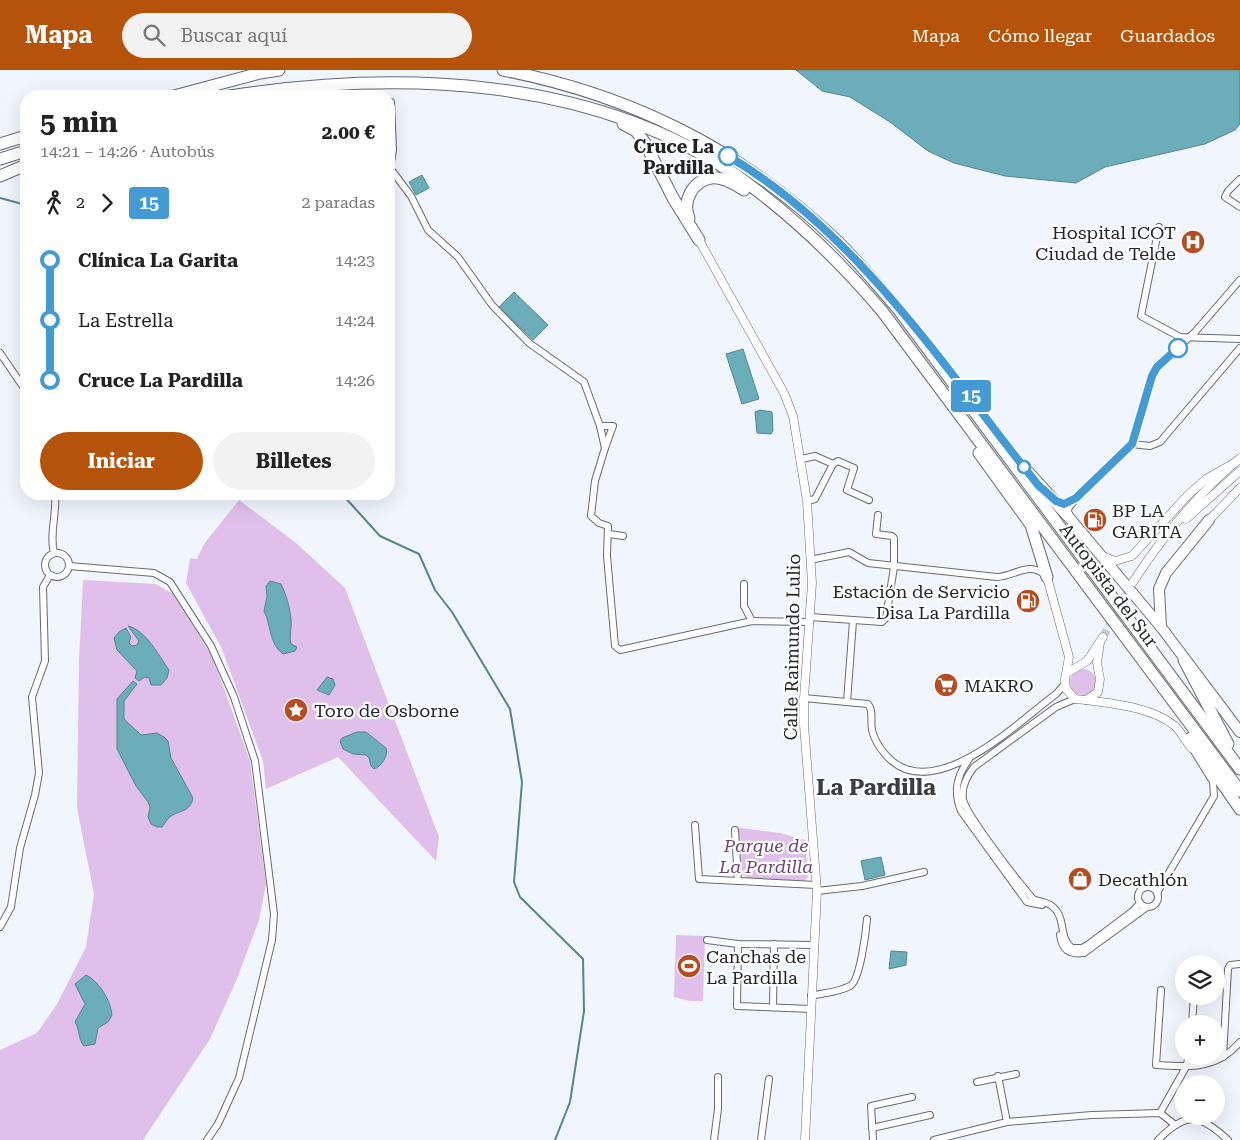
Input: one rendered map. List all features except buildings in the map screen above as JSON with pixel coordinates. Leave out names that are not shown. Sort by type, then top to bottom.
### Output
[{"type":"highway","points":[[196,90],[264,71],[279,70]]},
{"type":"highway","name":"Autopista del Sur","points":[[503,70],[557,82],[625,104],[671,124],[743,165],[812,217],[867,272],[898,309],[1240,768]]},
{"type":"highway","name":"Autopista del Sur","points":[[257,90],[298,81],[384,73],[467,77],[544,91],[619,115],[657,132],[735,175],[828,250],[888,319],[1240,791]]},
{"type":"highway","points":[[544,91],[564,104],[628,126],[636,131],[645,143],[673,198],[699,240]]},
{"type":"highway","points":[[0,135],[20,137]]},
{"type":"highway","points":[[0,144],[20,138]]},
{"type":"highway","points":[[0,158],[20,153]]},
{"type":"highway","points":[[0,176],[20,168]]},
{"type":"highway","points":[[699,240],[687,214],[685,203],[695,187],[711,178],[725,180],[736,185],[760,202],[778,208]]},
{"type":"highway","points":[[898,309],[950,369],[1038,485],[1056,501],[1067,516]]},
{"type":"highway","points":[[888,319],[929,384],[1031,525],[1047,577]]},
{"type":"highway","points":[[1139,656],[1176,717],[1240,810]]},
{"type":"highway","points":[[1184,660],[1240,768]]},
{"type":"main road","points":[[1067,516],[1161,627],[1184,660],[1194,668],[1240,732]]},
{"type":"main road","points":[[1161,627],[1159,589],[1166,573],[1209,520]]},
{"type":"street","points":[[395,175],[411,196],[428,230],[458,257],[492,305],[523,336],[584,382],[600,426],[605,448]]},
{"type":"street","points":[[1240,180],[1228,191],[1225,197],[1240,207]]},
{"type":"street","points":[[1159,227],[1141,316],[1180,337],[1240,339]]},
{"type":"street","name":"Calle Raimundo Lulio","points":[[699,240],[784,393],[794,416],[807,501],[812,583],[804,698],[817,888],[805,1140]]},
{"type":"street","points":[[1067,516],[1069,508],[1076,498],[1132,444],[1152,376],[1157,367],[1188,338],[1240,280]]},
{"type":"street","points":[[1132,444],[1150,446],[1160,442],[1240,348]]},
{"type":"street","points":[[0,353],[20,382]]},
{"type":"street","points":[[600,426],[613,426],[595,481],[591,516],[599,523],[608,526],[608,565],[615,646],[620,650],[752,622],[810,620],[884,621],[894,567],[894,538],[892,536],[876,534],[878,515]]},
{"type":"street","points":[[802,459],[815,456],[833,464]]},
{"type":"street","points":[[1133,582],[1187,511],[1238,460]]},
{"type":"street","points":[[1099,556],[1115,561],[1132,556],[1187,496],[1206,479],[1238,460]]},
{"type":"street","points":[[807,501],[815,499],[833,464],[838,461],[854,468],[848,490],[869,500]]},
{"type":"street","points":[[1156,552],[1210,496],[1240,471]]},
{"type":"street","points":[[1209,520],[1240,488]]},
{"type":"street","points":[[1056,501],[1064,504],[1076,498]]},
{"type":"street","points":[[54,553],[52,544],[55,500]]},
{"type":"street","points":[[609,534],[624,536]]},
{"type":"street","points":[[810,560],[849,552],[868,563],[942,572],[997,577],[1007,576],[1029,568],[1040,571],[1047,577],[1069,657],[1065,684],[1068,693],[1075,699]]},
{"type":"street","points":[[54,553],[63,554],[69,562],[68,571],[60,577],[50,575],[45,565],[48,557],[54,553]]},
{"type":"street","points":[[69,566],[154,573],[170,582],[211,646],[234,697],[255,761],[274,914],[272,940],[239,1078],[218,1124],[207,1140]]},
{"type":"street","points":[[0,927],[11,907],[20,848],[35,795],[39,773],[32,697],[45,661],[43,587],[50,575]]},
{"type":"street","points":[[744,584],[744,606],[752,622]]},
{"type":"street","points":[[847,702],[853,621]]},
{"type":"street","points":[[1067,673],[1087,661],[1101,639],[1097,663],[1100,687],[1094,696],[1086,700]]},
{"type":"street","points":[[804,698],[868,704],[870,707],[872,730],[877,744],[886,755],[899,765],[910,769],[936,771],[969,759],[1056,694],[1065,684]]},
{"type":"street","points":[[1140,903],[1089,944],[1082,948],[1072,948],[1064,939],[1063,924],[1058,912],[1051,905],[1034,899],[966,808],[962,798],[963,788],[966,778],[974,767],[1056,707],[1075,699],[1086,700],[1141,710],[1162,718],[1176,727],[1240,810]]},
{"type":"street","points":[[969,759],[962,770],[956,788],[957,800],[962,811],[1027,902],[1049,907],[1056,914],[1061,925],[1061,944],[1066,951],[1074,954],[1089,951],[1156,902],[1157,893],[1214,796],[1213,782],[1192,748]]},
{"type":"street","points":[[695,826],[699,879],[817,888],[862,886],[924,872]]},
{"type":"street","points":[[735,830],[738,881]]},
{"type":"street","points":[[1147,907],[1140,903],[1138,896],[1144,888],[1153,888],[1157,893]]},
{"type":"street","points":[[812,996],[849,987],[855,982],[865,942],[867,919]]},
{"type":"street","points":[[708,940],[738,944],[814,945]]},
{"type":"street","points":[[738,944],[737,1006],[811,1008]]},
{"type":"street","points":[[773,1007],[774,944]]},
{"type":"street","points":[[1225,1022],[1228,969],[1230,965],[1240,964]]},
{"type":"street","points":[[1161,990],[1156,1065],[1186,1067],[1198,1065]]},
{"type":"street","points":[[1225,1056],[1240,1042]]},
{"type":"street","points":[[1160,1113],[1186,1067]]},
{"type":"street","points":[[977,1082],[998,1076],[1016,1074]]},
{"type":"street","points":[[998,1076],[1007,1122]]},
{"type":"street","points":[[714,1140],[718,1109],[718,1077]]},
{"type":"street","points":[[762,1140],[769,1079]]},
{"type":"street","points":[[873,1140],[871,1106],[912,1097]]},
{"type":"street","points":[[934,1140],[1007,1122],[1092,1114],[1160,1113],[1174,1124]]},
{"type":"street","points":[[872,1128],[930,1115]]},
{"type":"street","points":[[1158,1140],[1174,1124],[1194,1118],[1204,1121],[1228,1140]]},
{"type":"green space","points":[[239,500],[296,543],[345,588],[439,837],[436,861],[338,757],[266,789],[263,761],[222,649],[186,583],[190,558],[197,559],[204,544]]},
{"type":"green space","points":[[83,580],[156,584],[173,594],[213,658],[250,761],[266,884],[259,920],[237,979],[210,1039],[143,1140],[0,1140],[0,1050],[37,1033],[57,1004],[86,947],[94,894],[77,808],[79,661]]},
{"type":"green space","points":[[1083,669],[1092,673],[1096,682],[1092,691],[1083,695],[1074,691],[1070,682],[1074,673]]},
{"type":"green space","name":"Parque de La Pardilla","points":[[738,829],[780,833],[805,840],[808,877],[804,881],[747,878],[742,874]]},
{"type":"green space","name":"Canchas de La Pardilla","points":[[676,935],[705,936],[703,1001],[690,1001],[674,997]]},
{"type":"water","points":[[796,70],[1240,70],[1240,124],[1235,130],[1205,144],[1105,167],[1076,183],[1005,176],[954,163],[928,151],[890,122],[850,97],[822,91]]},
{"type":"water","points":[[422,175],[429,188],[416,195],[409,182]]},
{"type":"water","points":[[514,292],[548,325],[533,340],[499,307]]},
{"type":"water","points":[[743,349],[759,399],[742,404],[726,354]]},
{"type":"water","points":[[760,410],[772,412],[773,431],[771,434],[757,433],[755,412]]},
{"type":"water","points":[[270,581],[281,584],[285,592],[291,622],[291,644],[297,647],[295,651],[283,654],[275,645],[264,611],[267,596],[266,586]]},
{"type":"water","points":[[128,626],[135,628],[146,638],[169,670],[167,678],[161,685],[151,685],[149,678],[145,677],[139,681],[135,678],[137,671],[117,650],[114,638],[126,628],[131,637],[129,643],[132,646],[137,645],[139,641]]},
{"type":"water","points":[[327,677],[333,679],[335,685],[329,695],[317,690]]},
{"type":"water","points":[[133,681],[137,684],[124,701],[124,719],[141,735],[157,733],[168,741],[171,758],[193,798],[190,806],[171,816],[162,827],[151,824],[148,817],[150,807],[148,802],[136,786],[117,749],[117,699]]},
{"type":"water","points":[[357,732],[366,732],[386,748],[385,757],[377,768],[374,769],[371,766],[366,755],[353,754],[343,749],[340,741],[342,738]]},
{"type":"water","points":[[881,857],[885,875],[865,880],[861,861]]},
{"type":"water","points":[[891,951],[907,952],[906,965],[889,969]]},
{"type":"water","points":[[86,975],[104,992],[112,1015],[108,1022],[98,1028],[95,1044],[84,1046],[75,1022],[85,1004],[75,984]]},
{"type":"waterway","points":[[0,198],[20,203]]},
{"type":"waterway","points":[[347,500],[380,536],[419,554],[435,590],[452,612],[510,709],[522,782],[514,882],[520,897],[583,959],[584,1011],[570,1102],[555,1140]]},
{"type":"tunnel","points":[[1103,637],[1131,586]]},
{"type":"bus line","name":"15","points":[[728,156],[743,165],[812,217],[867,272],[950,369],[1038,485],[1056,501],[1064,504],[1076,498],[1132,444],[1152,376],[1157,367],[1178,348]]},
{"type":"place","name":"Cruce La Pardilla","points":[[728,156]]},
{"type":"place","name":"Hospital ICOT Ciudad de Telde","points":[[1193,242]]},
{"type":"place","name":"BP LA GARITA","points":[[1095,520]]},
{"type":"place","name":"Estación de Servicio Disa La Pardilla","points":[[1028,601]]},
{"type":"place","name":"MAKRO","points":[[946,685]]},
{"type":"place","name":"Toro de Osborne","points":[[296,710]]},
{"type":"place","name":"Decathlón","points":[[1080,879]]},
{"type":"place","name":"Canchas de La Pardilla","points":[[689,966]]},
{"type":"district","name":"La Pardilla","points":[[876,787]]}]
